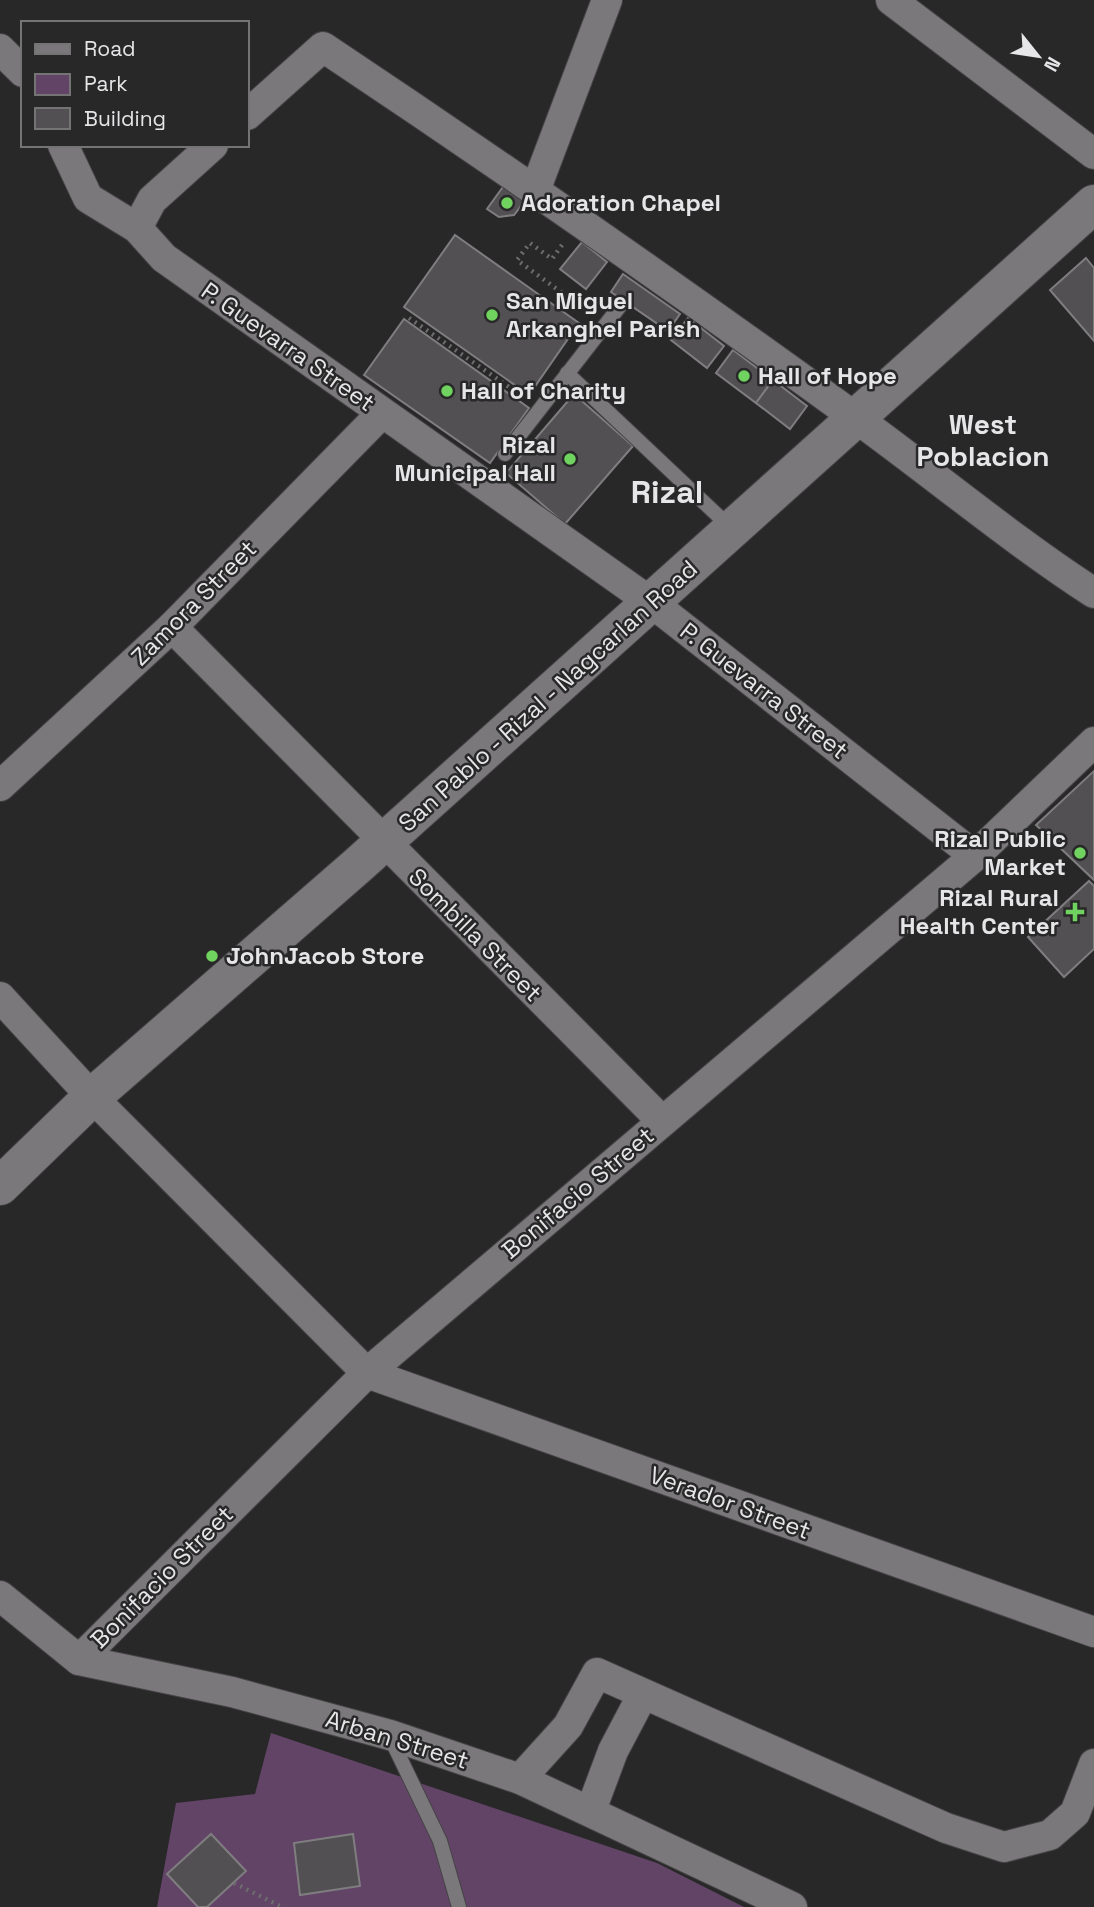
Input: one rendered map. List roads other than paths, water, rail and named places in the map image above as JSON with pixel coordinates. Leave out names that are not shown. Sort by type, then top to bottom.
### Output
[{"type":"main road","name":"San Pablo - Rizal - Nagcarlan Road","points":[[0,1186],[92,1097],[652,604],[1094,204]]},
{"type":"street","points":[[536,188],[607,0]]},
{"type":"street","points":[[891,0],[1094,154]]},
{"type":"street","points":[[248,114],[323,47],[536,188],[858,419],[1030,551],[1094,593]]},
{"type":"street","points":[[0,49],[21,70]]},
{"type":"street","name":"P. Guevarra Street","points":[[64,147],[88,198],[137,228],[164,258],[652,604],[975,856]]},
{"type":"street","points":[[137,228],[152,200],[210,147]]},
{"type":"street","name":"Zamora Street","points":[[0,786],[172,627],[382,413]]},
{"type":"street","name":"Sombilla Street","points":[[172,627],[383,843],[662,1121]]},
{"type":"street","name":"Bonifacio Street","points":[[79,1660],[367,1373],[975,856],[1094,742]]},
{"type":"street","points":[[0,997],[92,1097],[367,1373]]},
{"type":"street","name":"Verador Street","points":[[367,1373],[1094,1632]]},
{"type":"street","name":"Arban Street","points":[[0,1596],[79,1660],[232,1692],[390,1735],[520,1779],[591,1810],[792,1907]]},
{"type":"street","points":[[520,1779],[568,1726],[597,1673],[946,1828],[1004,1847],[1051,1835],[1076,1813],[1094,1764]]},
{"type":"street","points":[[591,1810],[613,1751],[643,1693]]},
{"type":"lane","points":[[505,454],[620,306]]},
{"type":"lane","points":[[567,373],[733,530]]},
{"type":"lane","points":[[390,1735],[440,1840],[458,1907]]},
{"type":"place","name":"Adoration Chapel","points":[[507,203]]},
{"type":"place","name":"San Miguel Arkanghel Parish","points":[[492,315]]},
{"type":"place","name":"Hall of Hope","points":[[744,376]]},
{"type":"place","name":"Hall of Charity","points":[[447,391]]},
{"type":"place","name":"Rizal Municipal Hall","points":[[570,459]]},
{"type":"place","name":"Rizal Public Market","points":[[1080,853]]},
{"type":"place","name":"Rizal Rural Health Center","points":[[1075,912]]},
{"type":"place","name":"JohnJacob Store","points":[[212,956]]},
{"type":"district","name":"West Poblacion","points":[[983,440]]},
{"type":"district","name":"Rizal","points":[[667,492]]}]
